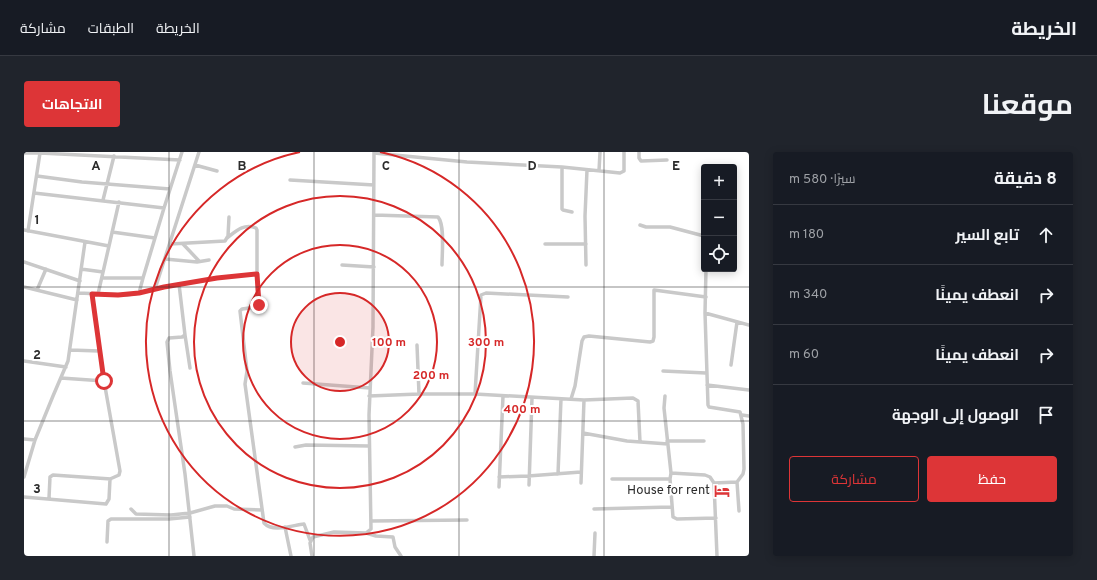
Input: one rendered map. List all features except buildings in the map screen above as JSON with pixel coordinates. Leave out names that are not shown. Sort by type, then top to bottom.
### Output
[{"type":"street","points":[[139,293],[182,152]]},
{"type":"street","points":[[155,289],[199,152]]},
{"type":"street","points":[[599,171],[600,152]]},
{"type":"street","points":[[366,533],[371,529],[370,388],[373,327],[374,153],[467,162],[623,172],[624,152]]},
{"type":"street","points":[[639,152],[639,158],[641,161],[667,160]]},
{"type":"street","points":[[24,153],[180,160]]},
{"type":"street","points":[[40,153],[26,231],[109,246]]},
{"type":"street","points":[[103,200],[106,183],[114,156]]},
{"type":"street","points":[[195,165],[217,171]]},
{"type":"street","points":[[562,168],[562,209],[572,212]]},
{"type":"street","points":[[586,265],[585,216],[587,170]]},
{"type":"street","points":[[37,176],[82,182],[170,189]]},
{"type":"street","points":[[290,180],[374,185]]},
{"type":"street","points":[[34,193],[164,208]]},
{"type":"street","points":[[98,294],[119,202]]},
{"type":"street","points":[[374,215],[438,217],[442,231],[442,265]]},
{"type":"street","points":[[227,238],[229,217]]},
{"type":"street","points":[[640,225],[646,228],[670,227],[701,235]]},
{"type":"street","points":[[170,244],[223,242],[242,227],[250,226],[256,228],[259,305],[242,309],[240,311],[247,371],[245,384],[262,510],[266,525],[272,527],[305,524],[310,540],[312,556]]},
{"type":"street","points":[[112,232],[155,238]]},
{"type":"street","points":[[24,477],[35,440],[66,366],[70,350],[85,242]]},
{"type":"street","points":[[183,244],[199,262]]},
{"type":"street","points":[[545,244],[586,244]]},
{"type":"street","points":[[165,259],[199,262],[209,260]]},
{"type":"street","points":[[24,262],[80,281]]},
{"type":"street","points":[[342,265],[374,267]]},
{"type":"street","points":[[37,290],[46,269]]},
{"type":"street","points":[[81,269],[103,272]]},
{"type":"street","points":[[706,272],[706,372],[709,406],[739,411],[742,415],[743,474],[736,482],[714,483]]},
{"type":"street","points":[[78,293],[118,295],[139,293],[179,284],[257,274]]},
{"type":"street","points":[[102,278],[143,278]]},
{"type":"street","points":[[179,284],[190,368]]},
{"type":"street","points":[[24,287],[77,300]]},
{"type":"street","points":[[571,400],[584,337],[589,336],[650,342],[653,341],[654,290],[706,296]]},
{"type":"street","points":[[49,498],[49,480],[53,475],[111,479],[119,476],[120,472],[99,351],[92,294]]},
{"type":"street","points":[[475,394],[481,294],[568,297]]},
{"type":"street","points":[[705,313],[749,325]]},
{"type":"street","points":[[731,365],[737,322]]},
{"type":"street","points":[[185,335],[182,337],[169,338],[167,340],[194,556]]},
{"type":"street","points":[[417,345],[419,394]]},
{"type":"street","points":[[70,350],[99,351]]},
{"type":"street","points":[[24,361],[66,366]]},
{"type":"street","points":[[662,371],[706,372]]},
{"type":"street","points":[[61,378],[104,381]]},
{"type":"street","points":[[303,383],[370,388]]},
{"type":"street","points":[[707,385],[749,390]]},
{"type":"street","points":[[370,396],[475,394],[571,400],[637,399],[639,404],[640,442]]},
{"type":"street","points":[[498,487],[503,396]]},
{"type":"street","points":[[665,396],[664,405],[673,517],[677,519],[716,518]]},
{"type":"street","points":[[529,486],[528,476],[532,398]]},
{"type":"street","points":[[558,474],[560,399]]},
{"type":"street","points":[[581,482],[584,400]]},
{"type":"street","points":[[742,415],[749,416]]},
{"type":"street","points":[[583,433],[640,442],[704,442]]},
{"type":"street","points":[[24,440],[35,440]]},
{"type":"street","points":[[295,447],[306,445],[370,446]]},
{"type":"street","points":[[499,477],[581,472]]},
{"type":"street","points":[[670,473],[709,475],[714,483],[717,556]]},
{"type":"street","points":[[24,497],[106,504],[109,499],[111,479]]},
{"type":"street","points":[[612,480],[670,479]]},
{"type":"street","points":[[736,482],[739,510]]},
{"type":"street","points":[[107,542],[108,522],[111,519],[169,519],[190,515],[215,506],[227,506],[234,509],[262,510]]},
{"type":"street","points":[[594,510],[672,507]]},
{"type":"street","points":[[131,509],[138,515],[190,515]]},
{"type":"street","points":[[371,521],[467,520]]},
{"type":"street","points":[[285,527],[290,556]]},
{"type":"street","points":[[310,540],[317,535],[334,532],[366,533],[376,536],[392,537],[395,547],[401,556]]},
{"type":"street","points":[[594,556],[595,533]]},
{"type":"place","name":"House for rent","points":[[722,491]]},
{"type":"route","points":[[104,381],[92,294],[127,295],[217,278],[257,274],[259,305]]}]
